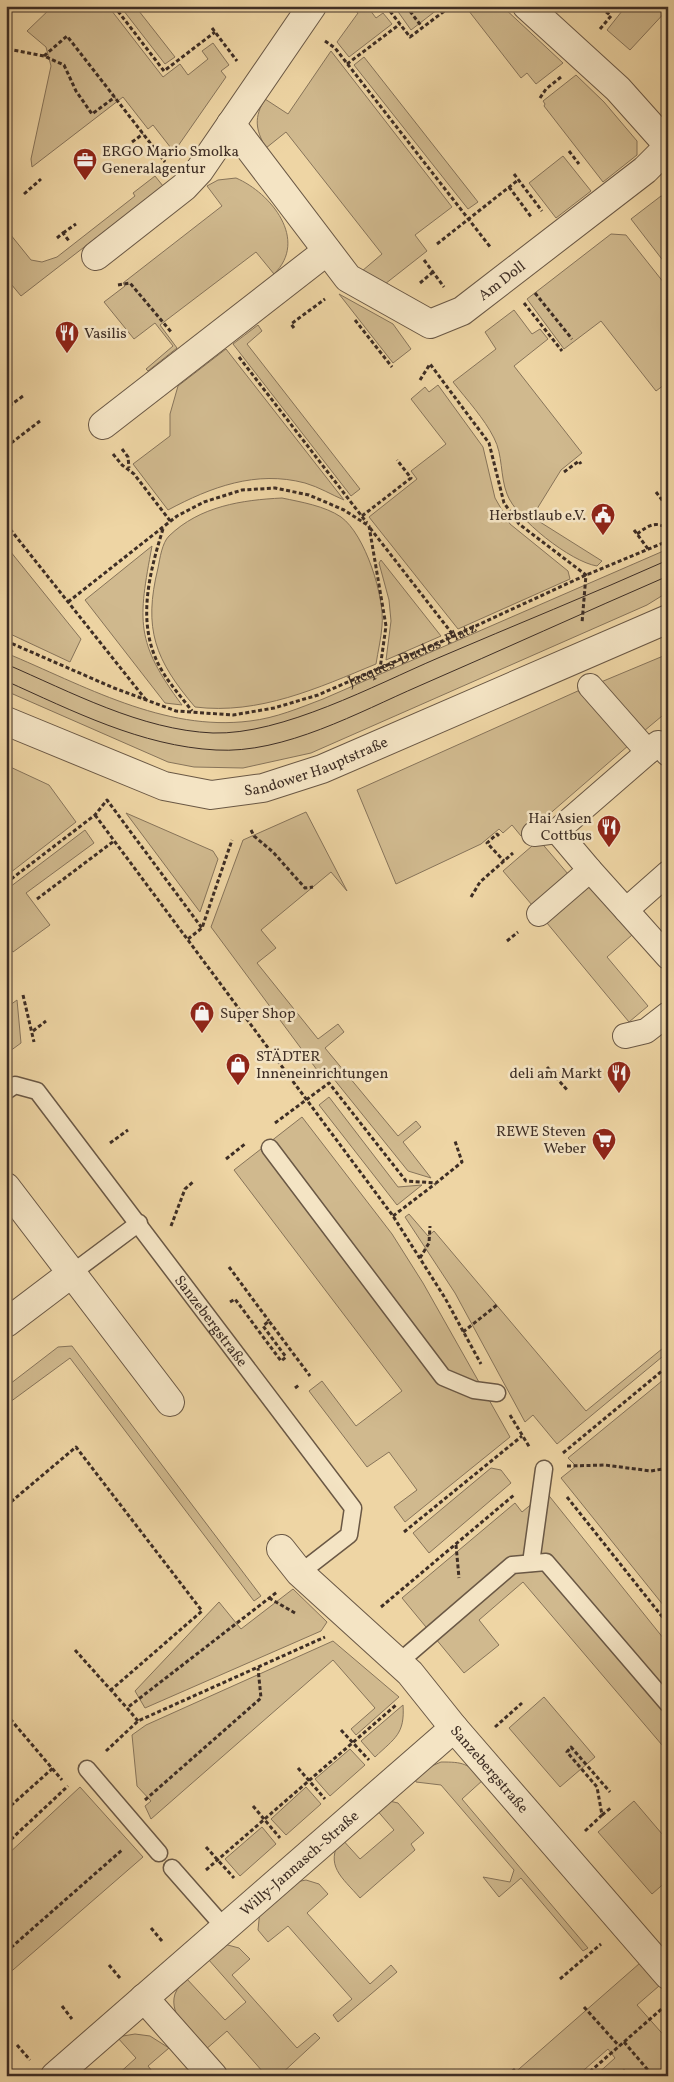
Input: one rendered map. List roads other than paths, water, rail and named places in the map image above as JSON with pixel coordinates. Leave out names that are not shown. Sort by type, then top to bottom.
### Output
[{"type":"street","name":"Am Doll","points":[[231,124],[348,278],[430,324],[462,311],[515,279],[556,239],[645,170],[668,146],[618,89],[527,6]]},
{"type":"street","points":[[96,256],[184,187],[199,171],[306,14]]},
{"type":"street","points":[[103,424],[327,252]]},
{"type":"street","name":"Sandower Hauptstraße","points":[[618,641],[668,609]]},
{"type":"street","name":"Sandower Hauptstraße","points":[[6,721],[164,786],[220,795],[263,788],[322,769],[668,619]]},
{"type":"street","points":[[590,686],[658,753],[546,833],[590,870],[668,957]]},
{"type":"street","points":[[539,914],[590,870]]},
{"type":"street","points":[[626,910],[668,874]]},
{"type":"street","points":[[625,1036],[646,1031],[668,1014]]},
{"type":"street","points":[[6,1187],[170,1402]]},
{"type":"street","points":[[6,1323],[72,1272]]},
{"type":"street","name":"Sanzebergstraße","points":[[282,1549],[300,1573],[410,1673],[454,1728],[668,1975]]},
{"type":"street","name":"Willy-Jannasch-Straße","points":[[44,2070],[134,1990],[224,1927],[454,1728]]},
{"type":"street","points":[[134,1990],[213,2076]]},
{"type":"lane","name":"Sanzebergstraße","points":[[6,1091],[15,1084],[38,1091],[353,1508],[349,1535],[300,1573]]},
{"type":"lane","points":[[270,1148],[443,1377],[474,1390],[497,1393]]},
{"type":"lane","points":[[72,1272],[138,1223]]},
{"type":"lane","points":[[531,1564],[544,1469]]},
{"type":"lane","points":[[398,1663],[512,1565],[546,1562],[668,1704]]},
{"type":"lane","points":[[87,1769],[159,1853]]},
{"type":"lane","points":[[172,1868],[224,1927]]},
{"type":"tram line","points":[[6,664],[107,708],[159,725],[213,733],[240,731],[268,726],[328,706],[668,560]]},
{"type":"tram line","points":[[6,681],[82,715],[161,742],[216,750],[268,745],[294,738],[346,719],[668,576]]},
{"type":"place","name":"ERGO Mario Smolka Generalagentur","points":[[85,181]]},
{"type":"place","name":"Vasilis","points":[[67,354]]},
{"type":"place","name":"Herbstlaub e.V.","points":[[603,536]]},
{"type":"place","name":"Hai Asien Cottbus","points":[[609,848]]},
{"type":"place","name":"Super Shop","points":[[202,1034]]},
{"type":"place","name":"STÄDTER Inneneinrichtungen","points":[[238,1086]]},
{"type":"place","name":"deli am Markt","points":[[619,1094]]},
{"type":"place","name":"REWE Steven Weber","points":[[604,1161]]}]
